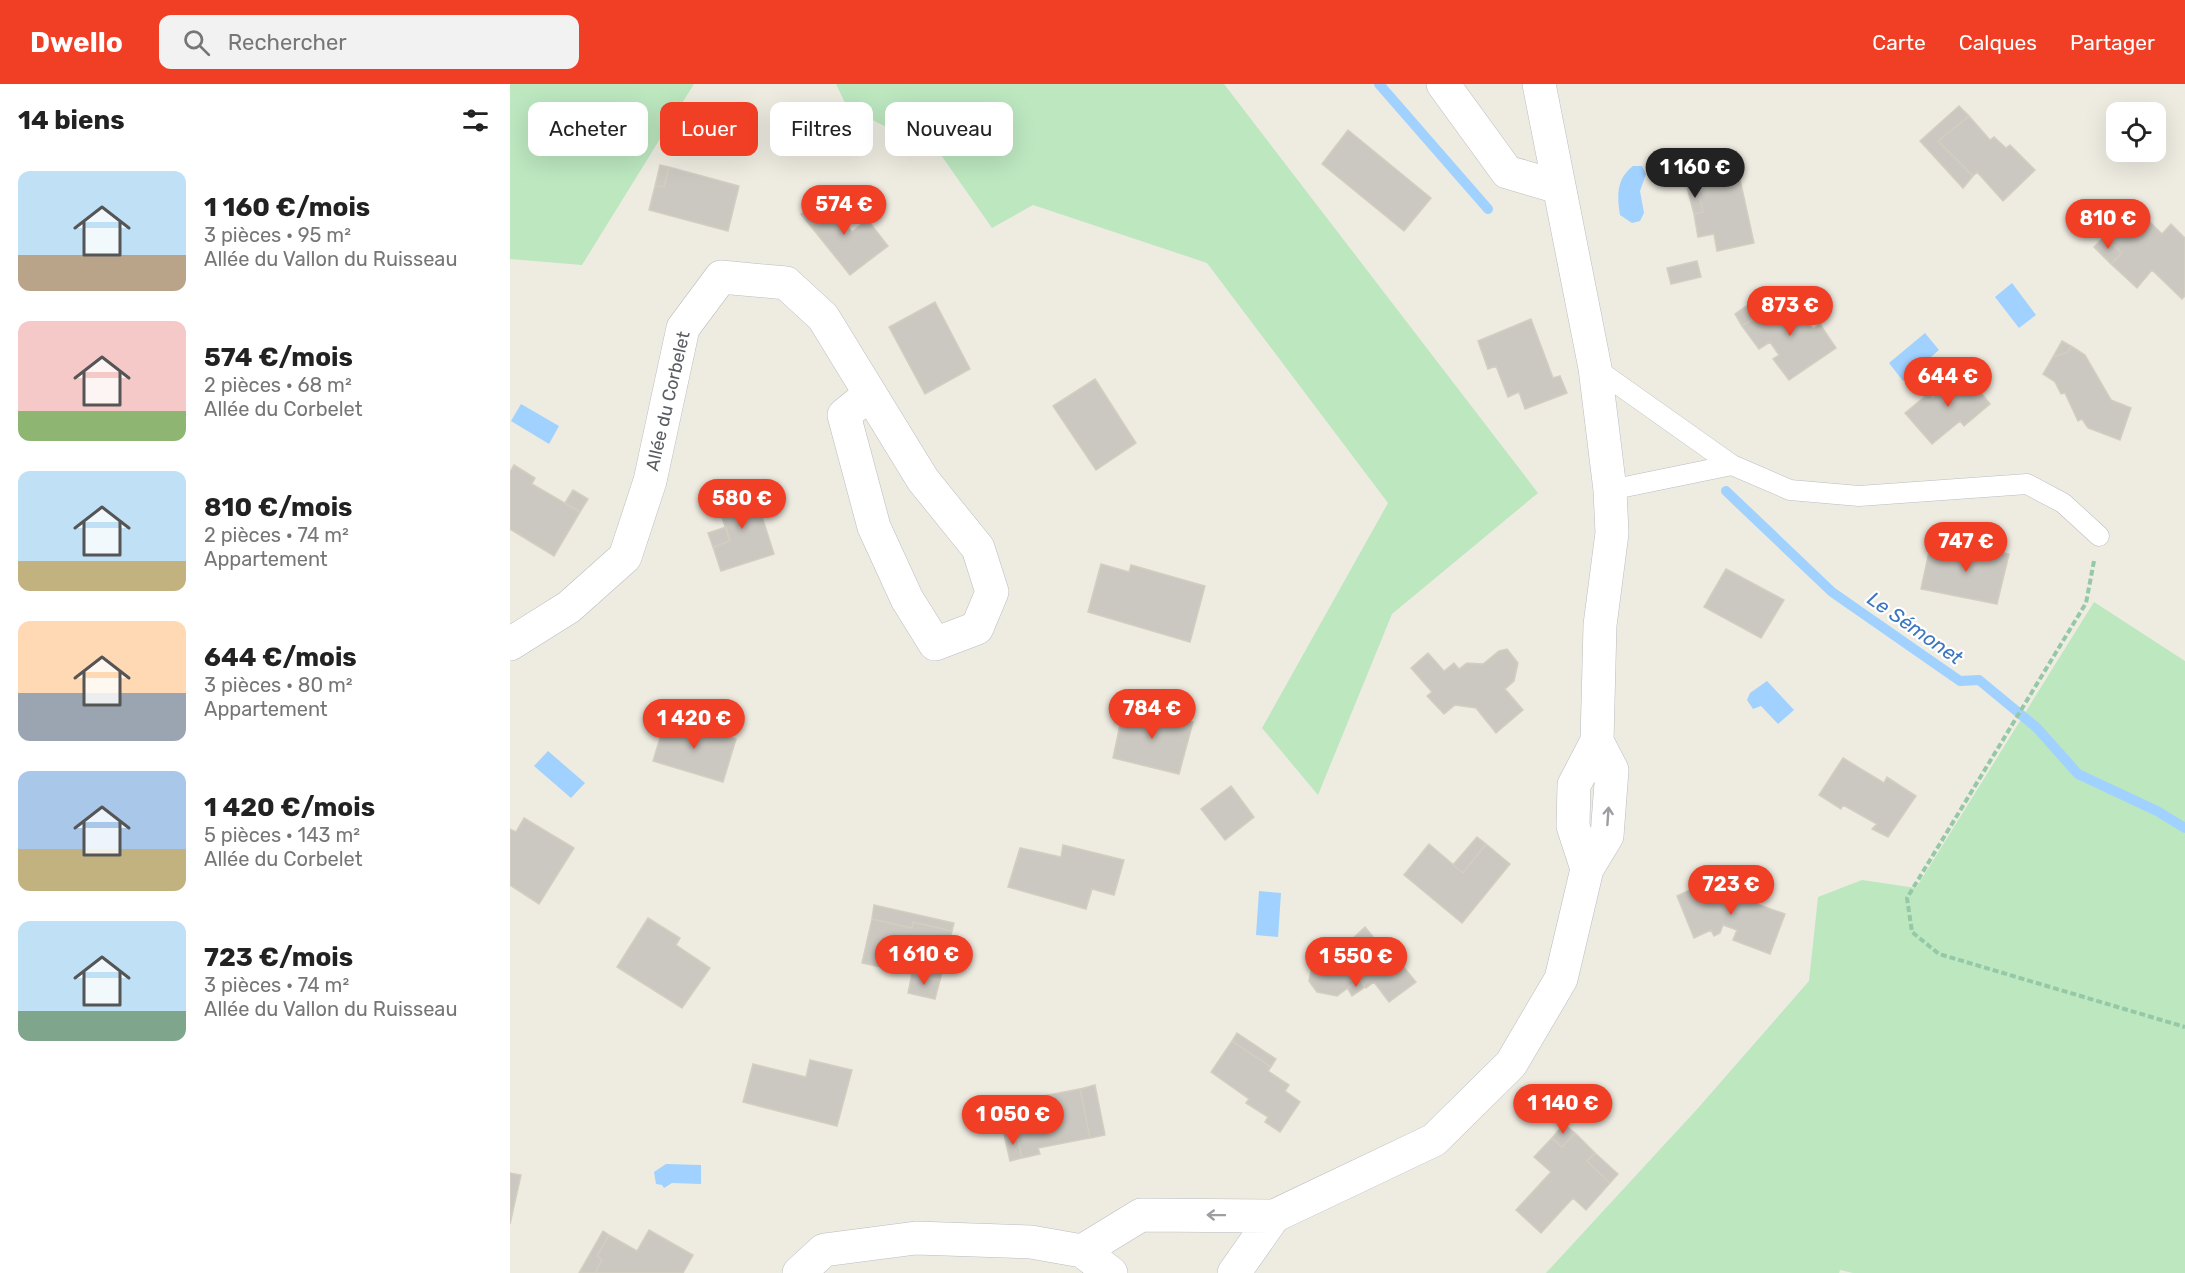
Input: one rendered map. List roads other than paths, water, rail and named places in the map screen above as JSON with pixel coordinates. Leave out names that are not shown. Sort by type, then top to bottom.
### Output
[{"type":"street","points":[[1443,84],[1507,172],[1558,187]]},
{"type":"street","points":[[1082,1251],[1141,1215],[1274,1216],[1434,1140],[1511,1064],[1562,979],[1587,869],[1607,836],[1612,770],[1596,741],[1600,625],[1612,533],[1610,490],[1595,368],[1539,84]]},
{"type":"street","name":"Allée du Corbelet","points":[[510,644],[569,607],[626,557],[650,481],[683,328],[721,277],[786,283],[823,317],[870,393],[923,480],[978,548],[992,592],[977,628],[935,645],[907,599],[874,527],[844,415],[870,393]]},
{"type":"street","points":[[1233,1273],[1274,1216]]},
{"type":"street","points":[[799,1273],[824,1250],[916,1238],[1031,1242],[1082,1251],[1111,1273]]},
{"type":"lane","points":[[1595,368],[1732,465],[1790,490],[1859,496],[2027,484],[2063,503],[2099,536]]},
{"type":"lane","points":[[1610,490],[1732,465]]},
{"type":"water","points":[[1633,166],[1642,166],[1646,174],[1640,191],[1644,213],[1640,221],[1632,223],[1620,215],[1618,195],[1623,176]]},
{"type":"water","points":[[2012,283],[2036,315],[2019,328],[1995,297]]},
{"type":"water","points":[[1925,333],[1939,350],[1903,381],[1889,363]]},
{"type":"water","points":[[521,404],[559,426],[549,444],[511,421]]},
{"type":"water","points":[[1767,681],[1794,710],[1778,724],[1761,706],[1753,709],[1747,700],[1750,693]]},
{"type":"water","points":[[548,751],[585,783],[571,798],[534,766]]},
{"type":"water","points":[[1259,891],[1281,893],[1278,937],[1256,935]]},
{"type":"water","points":[[666,1164],[701,1165],[701,1184],[672,1183],[664,1188],[656,1184],[654,1172]]},
{"type":"waterway","name":"Le Sémonet","points":[[1379,84],[1488,209]]},
{"type":"waterway","name":"Le Sémonet","points":[[1726,491],[1832,592],[1960,681],[1979,680],[2037,728],[2078,774],[2157,811],[2185,828]]}]
